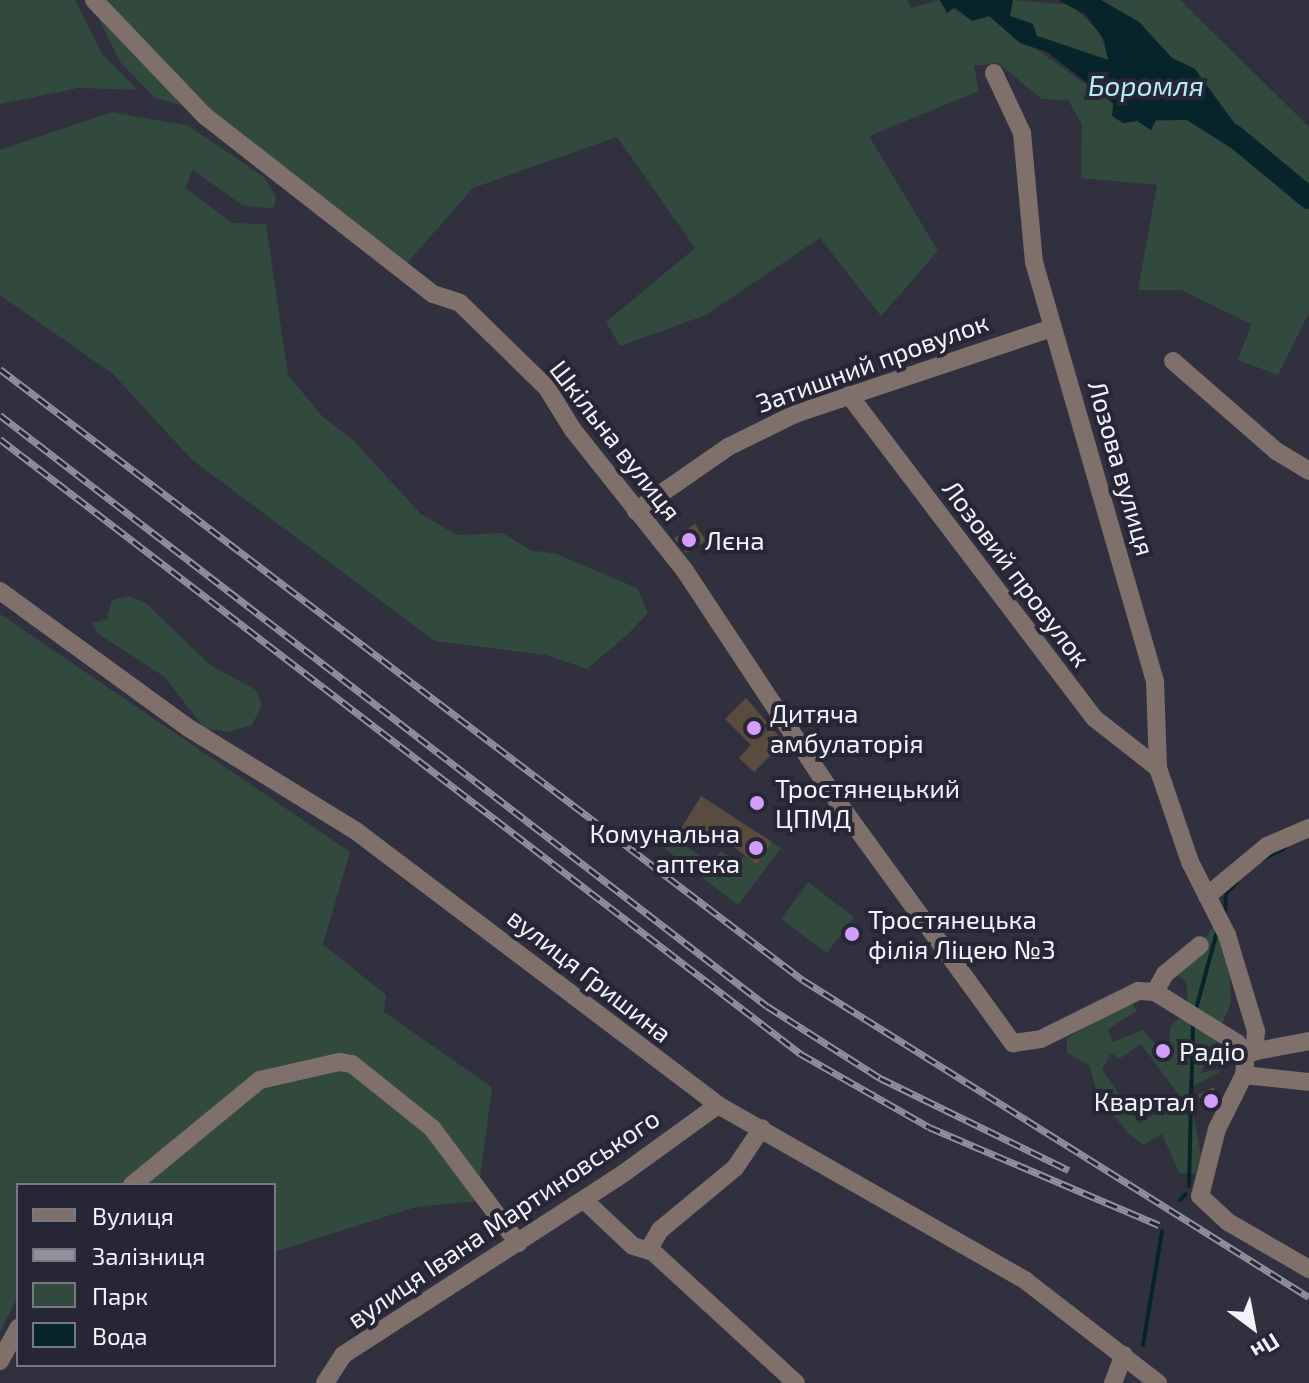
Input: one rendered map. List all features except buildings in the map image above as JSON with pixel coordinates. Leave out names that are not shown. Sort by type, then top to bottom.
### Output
[{"type":"street","name":"Шкільна вулиця","points":[[94,0],[205,116],[433,294],[460,303],[556,398],[573,430],[685,571],[842,808],[1013,1043],[1041,1039],[1138,991],[1155,992]]},
{"type":"street","name":"Лозова вулиця","points":[[994,73],[1011,98],[1022,133],[1031,242],[1052,328],[1155,681],[1158,768],[1198,878],[1248,998],[1250,1053],[1244,1075]]},
{"type":"street","name":"Затишний провулок","points":[[636,511],[728,447],[849,395],[1052,328]]},
{"type":"street","points":[[1173,361],[1276,451],[1309,471]]},
{"type":"street","name":"Лозовий провулок","points":[[849,395],[1094,718],[1158,768]]},
{"type":"street","name":"вулиця Гришина","points":[[0,591],[187,727],[356,831],[718,1105],[1026,1281],[1158,1383]]},
{"type":"street","points":[[1207,896],[1267,846],[1309,828]]},
{"type":"street","points":[[1200,945],[1165,974],[1155,992],[1194,1014],[1250,1053],[1309,1041]]},
{"type":"street","points":[[134,1183],[260,1080],[339,1062],[352,1064],[432,1128],[518,1243]]},
{"type":"street","points":[[1309,1082],[1244,1075],[1217,1129],[1200,1196],[1228,1222],[1309,1269]]},
{"type":"street","name":"вулиця Івана Мартиновського","points":[[331,1381],[343,1355],[584,1200],[718,1105]]},
{"type":"street","points":[[649,1249],[660,1230],[735,1168],[762,1128]]},
{"type":"street","points":[[584,1200],[633,1246],[649,1249],[796,1383]]},
{"type":"street","points":[[0,1361],[16,1332]]},
{"type":"street","points":[[1113,1383],[1124,1355]]},
{"type":"green space","points":[[0,0],[75,0],[102,54],[138,90],[78,88],[0,104]]},
{"type":"green space","points":[[89,0],[907,0],[911,8],[940,0],[972,21],[989,16],[1151,130],[1156,121],[1187,120],[1236,151],[1249,138],[1217,105],[1195,69],[1172,58],[1139,22],[1101,0],[1180,0],[1309,127],[1309,313],[1278,375],[1238,360],[1251,324],[1181,290],[1138,290],[1157,185],[1081,178],[1082,124],[1068,100],[1042,99],[998,63],[974,66],[979,91],[869,136],[938,251],[881,316],[820,238],[706,315],[620,346],[606,322],[695,248],[617,137],[473,188],[407,263],[209,113],[155,98],[121,63]]},
{"type":"green space","points":[[1013,0],[1072,5],[1100,33],[1109,60],[1037,36],[1010,16]]},
{"type":"green space","points":[[112,112],[189,126],[265,178],[276,197],[273,209],[242,205],[193,170],[185,188],[232,223],[266,224],[288,375],[322,416],[353,440],[421,514],[457,535],[503,533],[530,550],[557,554],[637,588],[648,613],[628,634],[587,669],[546,655],[435,641],[192,460],[113,374],[0,295],[0,150]]},
{"type":"green space","points":[[129,596],[146,603],[210,665],[256,690],[262,705],[252,725],[227,732],[204,728],[165,677],[97,633],[92,623],[107,619],[112,600]]},
{"type":"green space","points":[[0,614],[350,852],[323,944],[386,995],[384,1012],[492,1087],[477,1201],[416,1207],[276,1251],[276,1183],[16,1183],[16,1301],[0,1332]]},
{"type":"green space","points":[[672,836],[711,864],[721,851],[739,863],[744,856],[757,865],[772,842],[781,848],[738,905],[664,848]]},
{"type":"green space","points":[[808,882],[854,917],[827,953],[781,919]]},
{"type":"green space","points":[[1218,920],[1230,979],[1231,1003],[1222,1024],[1188,1005],[1186,982],[1178,976]]},
{"type":"green space","points":[[1130,1000],[1137,1011],[1108,1029],[1113,1042],[1143,1030],[1170,1061],[1170,1027],[1181,1016],[1220,1036],[1200,1073],[1221,1069],[1188,1089],[1201,1155],[1195,1174],[1179,1173],[1162,1134],[1143,1145],[1128,1133],[1098,1095],[1089,1065],[1067,1053],[1067,1038]],"holes":[[[1141,1044],[1181,1098],[1139,1123],[1102,1069],[1111,1054],[1120,1058]]]},
{"type":"water","name":"Боромля","points":[[940,0],[1013,0],[1010,16],[1033,24],[1037,36],[1108,60],[1104,40],[1086,15],[1058,0],[1101,0],[1139,22],[1172,58],[1195,69],[1256,153],[1247,158],[1187,120],[1156,120],[1151,130],[1137,121],[1123,123],[1112,116],[1113,103],[1047,52],[1020,43],[989,16],[972,21],[955,7],[947,13]]},
{"type":"waterway","name":"Боромля","points":[[1233,135],[1309,198]]},
{"type":"waterway","points":[[1261,860],[1285,848]]},
{"type":"waterway","points":[[1225,913],[1226,894],[1237,882]]},
{"type":"waterway","points":[[1195,1013],[1218,928]]},
{"type":"waterway","points":[[1189,1186],[1193,1021]]},
{"type":"waterway","points":[[1180,1200],[1186,1194]]},
{"type":"waterway","points":[[1143,1345],[1162,1232]]},
{"type":"railway","points":[[0,369],[803,980],[1309,1297]]},
{"type":"railway","points":[[0,415],[767,1006],[880,1078],[1069,1170]]},
{"type":"railway","points":[[0,439],[801,1054],[929,1127],[1159,1225]]},
{"type":"place","name":"Лєна","points":[[689,540]]},
{"type":"place","name":"Дитяча амбулаторія","points":[[754,728]]},
{"type":"place","name":"Тростянецький ЦПМД","points":[[757,803]]},
{"type":"place","name":"Комунальна аптека","points":[[756,848]]},
{"type":"place","name":"Тростянецька філія Ліцею №3","points":[[852,934]]},
{"type":"place","name":"Радіо","points":[[1163,1051]]},
{"type":"place","name":"Квартал","points":[[1211,1101]]}]
